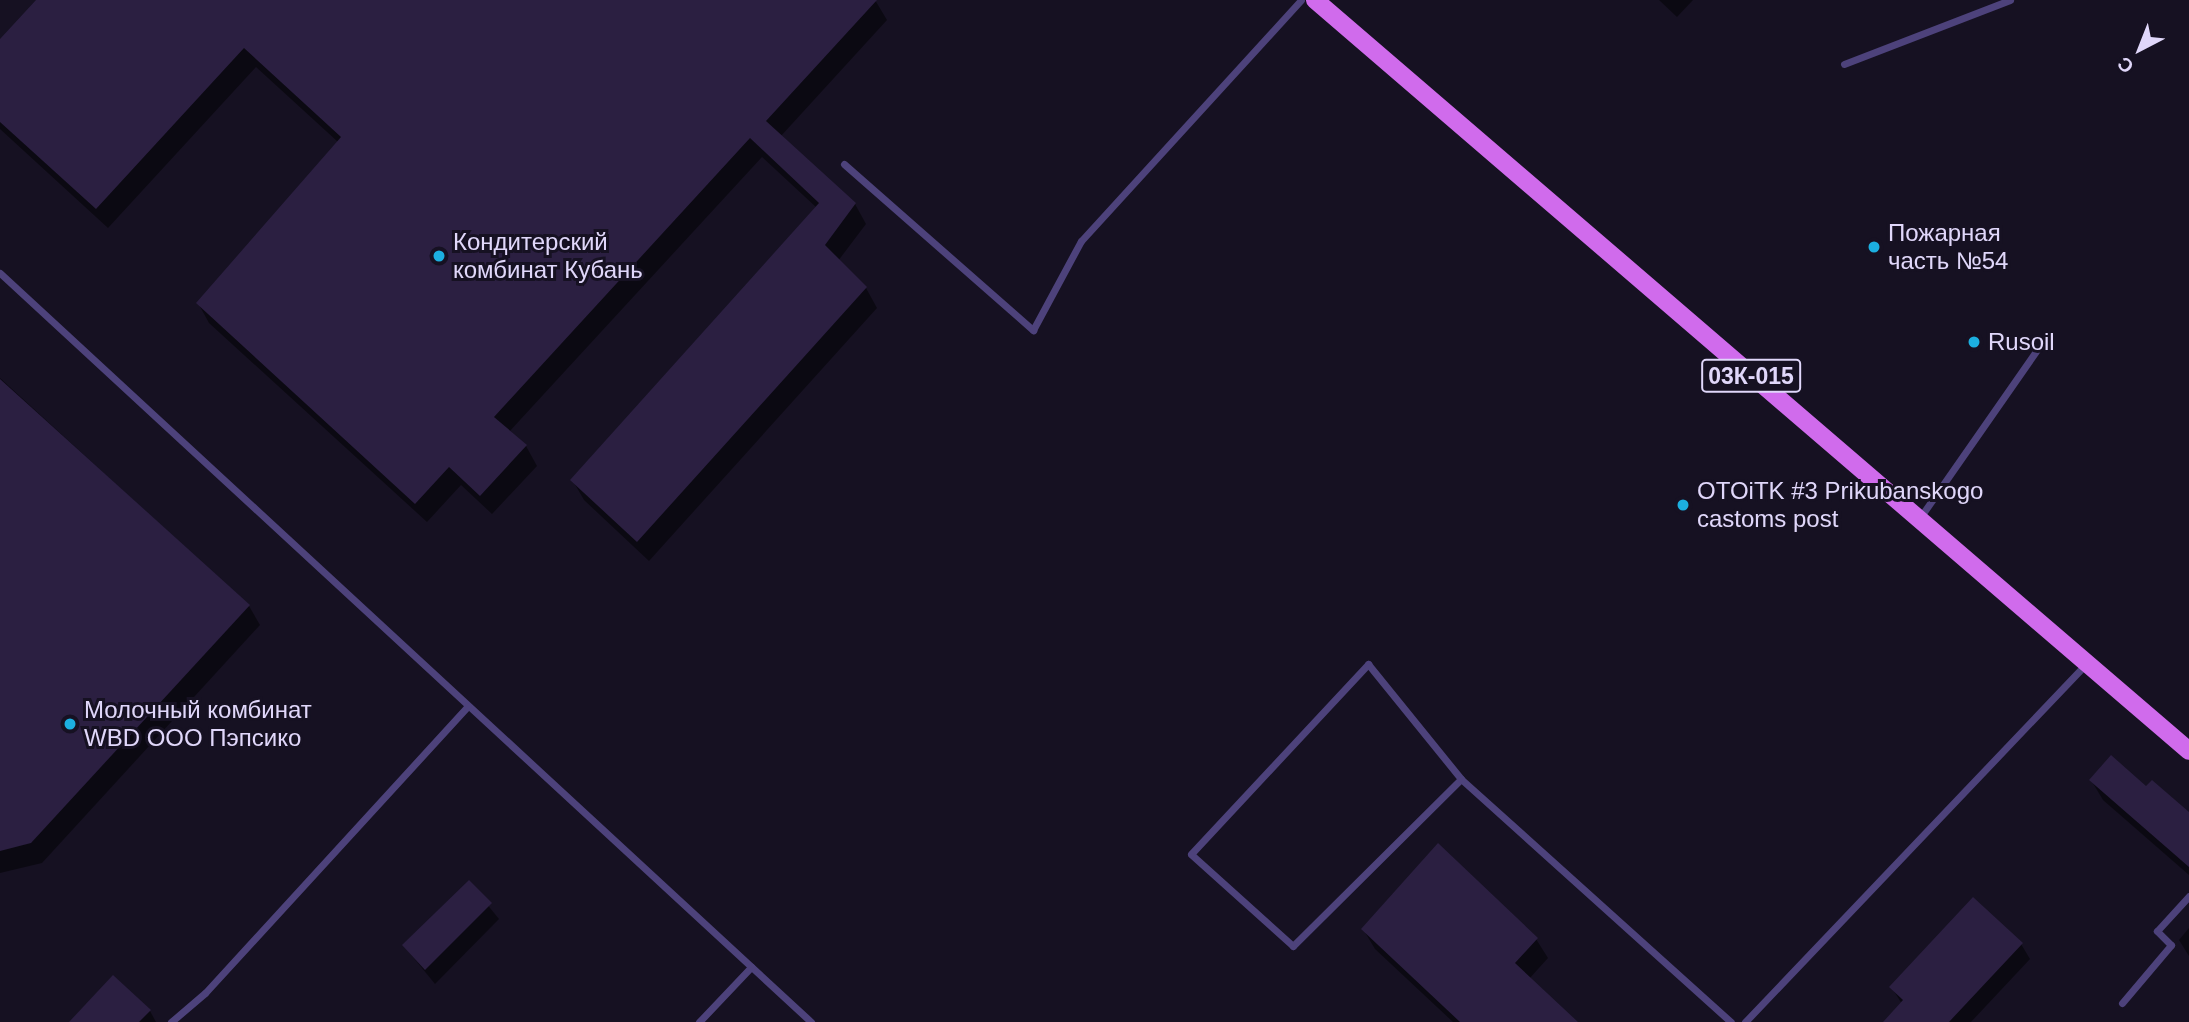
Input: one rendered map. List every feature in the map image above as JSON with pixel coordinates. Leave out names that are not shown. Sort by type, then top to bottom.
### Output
[{"type":"main road","name":"03К-015","points":[[1315,0],[2189,751]]},
{"type":"lane","points":[[844,164],[1033,330],[1082,242],[1301,0]]},
{"type":"lane","points":[[1844,64],[2010,0]]},
{"type":"lane","points":[[0,273],[811,1022]]},
{"type":"lane","points":[[1918,520],[2036,351]]},
{"type":"lane","points":[[1461,779],[1293,946],[1191,854],[1368,664],[1461,779],[1731,1022]]},
{"type":"lane","points":[[1745,1022],[2086,664]]},
{"type":"lane","points":[[171,1022],[205,993],[468,706]]},
{"type":"lane","points":[[2122,1003],[2171,945],[2157,931],[2189,896]]},
{"type":"lane","points":[[699,1022],[751,967]]},
{"type":"building","name":"Кондитерский комбинат Кубань","points":[[36,0],[877,0],[766,121],[856,203],[825,245],[867,287],[637,542],[570,480],[819,203],[750,138],[494,417],[527,445],[480,496],[449,467],[415,504],[196,303],[341,137],[244,48],[96,209],[0,122],[0,39]]},
{"type":"building","name":"Молочный комбинат WBD ООО Пэпсико","points":[[0,379],[250,605],[31,843],[0,851]]},
{"type":"building","points":[[2111,755],[2146,786],[2152,780],[2189,812],[2189,867],[2089,780]]},
{"type":"building","points":[[1438,843],[1538,938],[1515,963],[1578,1022],[1460,1022],[1361,929]]},
{"type":"building","points":[[469,880],[492,903],[425,970],[402,945]]},
{"type":"building","points":[[1973,897],[2023,943],[1949,1022],[1883,1022],[1903,1000],[1889,987]]},
{"type":"building","points":[[113,975],[151,1010],[139,1022],[69,1022]]},
{"type":"place","name":"Пожарная часть №54","points":[[1874,247]]},
{"type":"place","name":"Кондитерский комбинат Кубань","points":[[439,256]]},
{"type":"place","name":"Rusoil","points":[[1974,342]]},
{"type":"place","name":"OTOiTK #3 Prikubanskogo castoms post","points":[[1683,505]]},
{"type":"place","name":"Молочный комбинат WBD ООО Пэпсико","points":[[70,724]]}]
